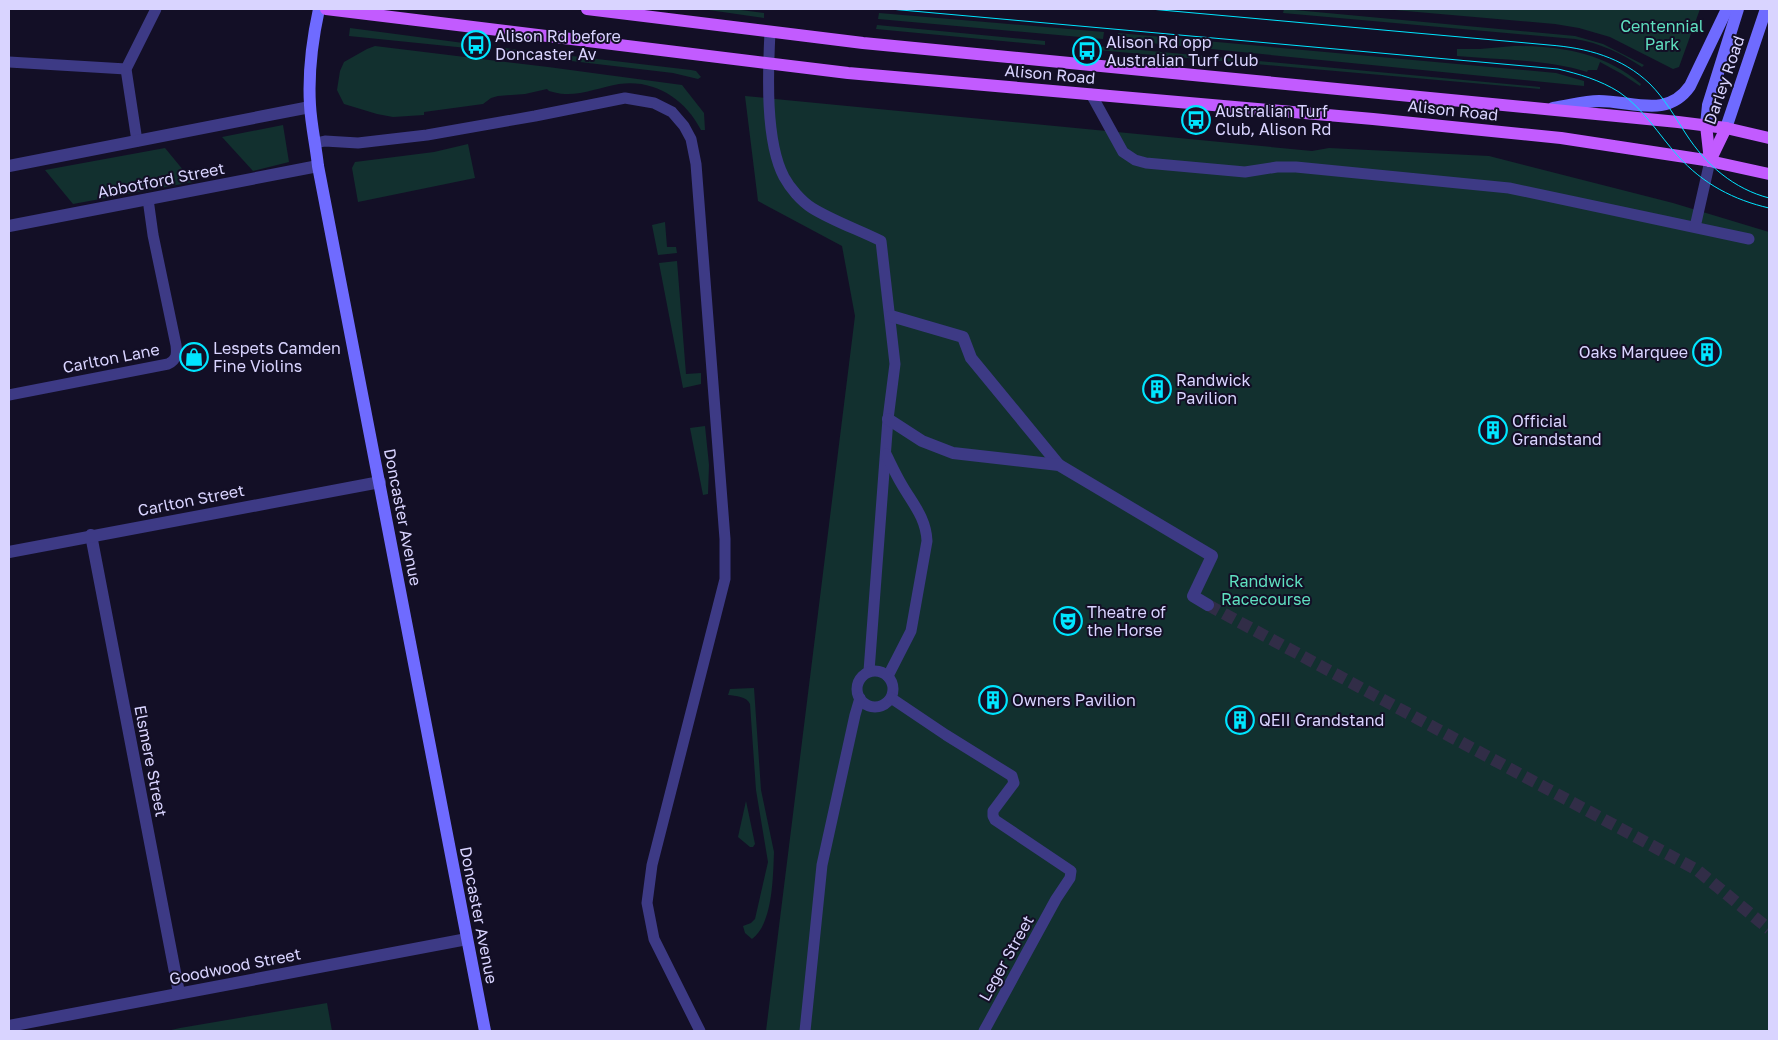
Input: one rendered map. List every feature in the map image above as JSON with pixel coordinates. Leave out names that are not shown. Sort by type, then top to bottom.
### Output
[{"type":"main road","name":"Doncaster Avenue","points":[[319,9],[309,66],[310,107],[318,166],[485,1031]]},
{"type":"main road","name":"Alison Road","points":[[326,9],[848,73],[1382,120],[1561,138],[1710,161],[1769,174]]},
{"type":"main road","name":"Alison Road","points":[[587,9],[770,32],[1706,125],[1769,138]]},
{"type":"main road","points":[[1545,109],[1599,101],[1658,106],[1672,102],[1684,94],[1690,86],[1727,9]]},
{"type":"main road","name":"Darley Road","points":[[1706,125],[1708,105],[1738,9]]},
{"type":"main road","name":"Darley Road","points":[[1710,161],[1726,128],[1766,9]]},
{"type":"main road","points":[[1706,125],[1710,161]]},
{"type":"street","points":[[9,166],[310,107]]},
{"type":"street","name":"Abbotford Street","points":[[9,226],[318,166]]},
{"type":"street","points":[[891,316],[963,337],[971,358],[1059,465],[1212,556],[1193,596],[1208,605]]},
{"type":"street","points":[[888,419],[922,441],[953,453],[1059,465]]},
{"type":"street","name":"Carlton Street","points":[[9,552],[380,482]]},
{"type":"street","name":"Elsmere Street","points":[[91,536],[179,994]]},
{"type":"street","name":"Goodwood Street","points":[[9,1026],[467,939]]},
{"type":"lane","points":[[137,141],[126,69],[156,9]]},
{"type":"lane","points":[[770,32],[769,103],[777,159],[784,178],[796,194],[812,207],[881,241],[895,364],[885,452],[870,671]]},
{"type":"lane","points":[[9,62],[126,69]]},
{"type":"lane","points":[[1091,94],[1124,152],[1135,160],[1146,163],[1245,172],[1277,167],[1296,167],[1509,188],[1749,239]]},
{"type":"lane","points":[[316,143],[326,141],[358,143],[427,135],[625,98],[654,103],[672,112],[684,126],[691,139],[696,164],[704,267],[724,539],[725,579],[652,865],[648,903],[654,939],[700,1031]]},
{"type":"lane","points":[[1695,228],[1710,161]]},
{"type":"lane","name":"Carlton Lane","points":[[9,395],[173,362],[176,357],[176,345],[153,234],[148,199]]},
{"type":"lane","points":[[885,452],[901,485],[921,514],[927,531],[927,541],[911,631],[888,676]]},
{"type":"lane","points":[[870,671],[879,671],[888,676],[894,686],[891,698],[882,706],[869,706],[860,698],[857,688],[858,682],[870,671]]},
{"type":"lane","points":[[804,1031],[822,865],[860,698]]},
{"type":"lane","name":"Leger Street","points":[[891,698],[1012,776],[1014,783],[997,805],[993,816],[995,820],[1071,871],[1070,878],[1056,899],[984,1031]]},
{"type":"green space","points":[[702,9],[733,9],[764,13],[764,18]]},
{"type":"green space","points":[[1284,9],[1575,36],[1603,44],[1644,65],[1642,67],[1602,46],[1575,39],[1283,13]]},
{"type":"green space","name":"Centennial Park","points":[[1383,9],[1700,9],[1679,67],[1673,69],[1610,37],[1579,28],[1555,24]]},
{"type":"green space","points":[[879,13],[1104,32],[1103,39],[878,19]]},
{"type":"green space","points":[[877,25],[1045,41],[1045,45],[876,29]]},
{"type":"green space","points":[[350,28],[471,44],[467,48],[349,36]]},
{"type":"green space","points":[[1118,33],[1556,73],[1584,81],[1584,86],[1140,42],[1133,38],[1118,36]]},
{"type":"green space","points":[[375,46],[682,85],[704,113],[705,130],[701,130],[686,109],[668,94],[657,88],[632,83],[571,94],[563,94],[547,89],[525,94],[498,96],[491,98],[483,104],[424,112],[424,115],[393,117],[344,104],[337,90],[340,71],[344,62]]},
{"type":"green space","points":[[1097,46],[1540,87],[1540,89],[1097,50]]},
{"type":"green space","points":[[1532,46],[1582,53],[1612,65],[1627,73],[1641,84],[1640,86],[1600,62],[1597,70],[1588,70],[1587,72],[1539,62],[1457,56],[1457,49]]},
{"type":"green space","points":[[504,48],[691,70],[696,71],[701,77],[698,79],[673,73],[503,53]]},
{"type":"green space","name":"Randwick Racecourse","points":[[745,96],[1312,151],[1329,148],[1489,156],[1673,203],[1769,232],[1769,1031],[766,1031],[855,316],[842,246],[758,201]]},
{"type":"green space","points":[[283,125],[289,162],[253,171],[222,137]]},
{"type":"green space","points":[[468,144],[475,178],[358,202],[352,168],[355,162],[434,152]]},
{"type":"green space","points":[[165,148],[193,182],[73,204],[45,170]]},
{"type":"green space","points":[[665,222],[667,247],[676,247],[677,253],[658,255],[652,225]]},
{"type":"green space","points":[[677,261],[686,374],[701,373],[701,384],[683,388],[659,263]]},
{"type":"green space","points":[[705,426],[709,465],[708,494],[703,495],[690,428]]},
{"type":"green space","points":[[754,688],[761,790],[774,852],[768,911],[759,932],[752,939],[745,933],[743,926],[755,919],[768,862],[756,790],[750,704],[743,698],[728,695],[730,689]]},
{"type":"green space","points":[[746,801],[755,844],[753,847],[750,847],[738,837]]},
{"type":"green space","points":[[327,1003],[332,1031],[167,1031],[180,1028]]},
{"type":"tunnel","points":[[1208,605],[1697,870],[1769,929]]},
{"type":"tram line","points":[[890,9],[1558,69],[1589,78],[1619,92],[1636,106],[1678,156],[1698,175],[1720,190],[1756,205],[1769,208]]},
{"type":"tram line","points":[[1150,9],[1563,46],[1590,52],[1616,61],[1639,75],[1650,84],[1665,102],[1702,156],[1712,166],[1744,189],[1769,198]]},
{"type":"place","name":"Alison Rd before Doncaster Av","points":[[476,45]]},
{"type":"place","name":"Alison Rd opp Australian Turf Club","points":[[1087,51]]},
{"type":"place","name":"Australian Turf Club, Alison Rd","points":[[1196,120]]},
{"type":"place","name":"Oaks Marquee","points":[[1707,352]]},
{"type":"place","name":"Lespets Camden Fine Violins","points":[[194,357]]},
{"type":"place","name":"Randwick Pavilion","points":[[1157,389]]},
{"type":"place","name":"Official Grandstand","points":[[1493,430]]},
{"type":"place","name":"Theatre of the Horse","points":[[1068,621]]},
{"type":"place","name":"Owners Pavilion","points":[[993,700]]},
{"type":"place","name":"QEII Grandstand","points":[[1240,720]]}]
